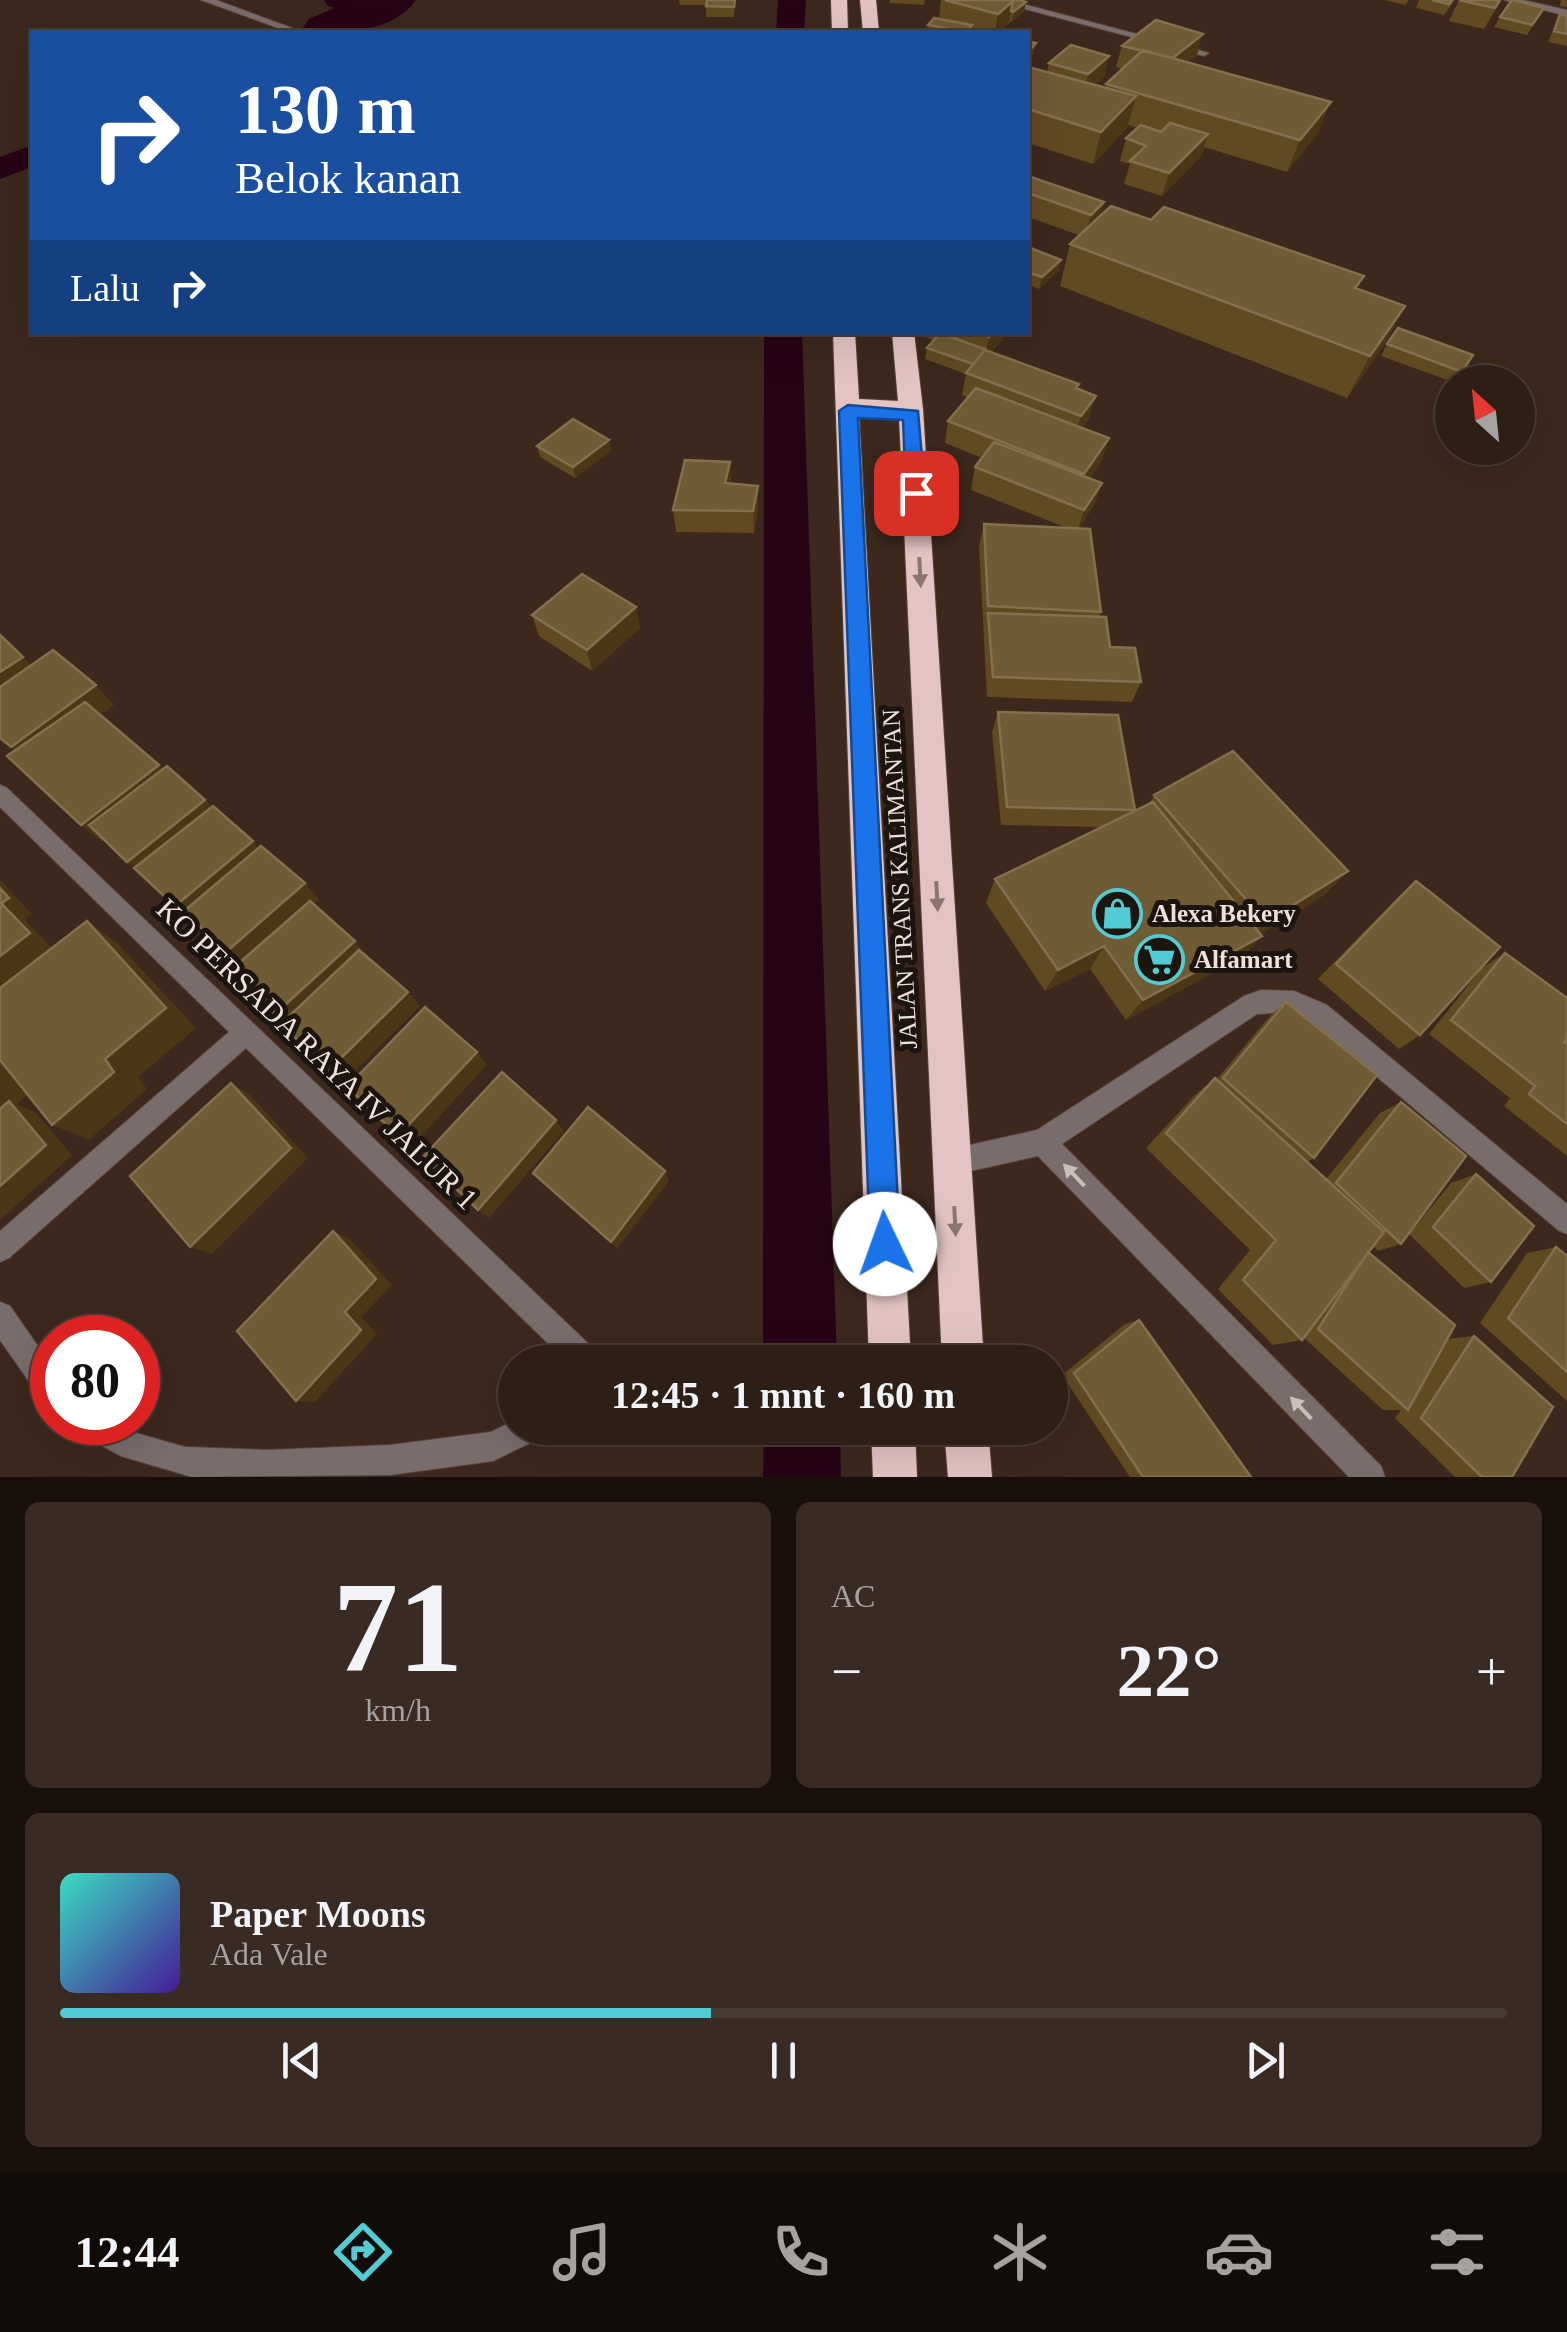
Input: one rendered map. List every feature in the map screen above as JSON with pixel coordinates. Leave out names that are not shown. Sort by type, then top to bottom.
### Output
[{"type":"highway","points":[[840,0],[840,30]]},
{"type":"highway","points":[[868,0],[871,30]]},
{"type":"highway","name":"JALAN TRANS KALIMANTAN","points":[[844,335],[889,1345]]},
{"type":"highway","name":"JALAN TRANS KALIMANTAN","points":[[903,335],[911,412],[962,1345]]},
{"type":"highway","points":[[848,408],[911,412]]},
{"type":"highway","points":[[894,1445],[896,1477]]},
{"type":"highway","points":[[967,1445],[970,1477]]},
{"type":"street","points":[[206,0],[292,30]]},
{"type":"street","points":[[994,0],[1204,53]]},
{"type":"street","points":[[1509,0],[1567,12]]},
{"type":"street","name":"KO PERSADA RAYA IV JALUR 1","points":[[0,794],[570,1345]]},
{"type":"street","points":[[952,1162],[1042,1142],[1252,1004],[1272,998],[1298,1002],[1319,1013],[1567,1221]]},
{"type":"street","points":[[0,1249],[248,1031]]},
{"type":"street","points":[[1042,1142],[1370,1477]]},
{"type":"street","points":[[0,1316],[30,1359]]},
{"type":"street","points":[[129,1445],[185,1462],[268,1465],[390,1460],[498,1443]]},
{"type":"building","points":[[707,0],[735,0],[734,7],[706,6]]},
{"type":"building","points":[[945,0],[1007,0],[1013,1],[998,14]]},
{"type":"building","points":[[1007,0],[1026,2],[1013,12],[1013,1]]},
{"type":"building","points":[[1459,0],[1500,0],[1495,8]]},
{"type":"building","points":[[1512,0],[1544,8],[1532,25],[1500,17]]},
{"type":"building","points":[[1560,14],[1567,16],[1567,34],[1554,31]]},
{"type":"building","points":[[934,18],[972,25],[968,30],[955,30],[928,25]]},
{"type":"building","points":[[1156,20],[1203,34],[1173,58],[1122,46]]},
{"type":"building","points":[[1071,45],[1109,56],[1088,74],[1049,63]]},
{"type":"building","points":[[1143,50],[1331,102],[1300,140],[1106,84]]},
{"type":"building","points":[[1030,68],[1136,96],[1101,132],[1030,110]]},
{"type":"building","points":[[1170,123],[1208,134],[1169,173],[1130,161],[1146,146],[1126,138],[1141,125],[1161,132]]},
{"type":"building","points":[[1030,177],[1104,202],[1091,215],[1030,194]]},
{"type":"building","points":[[1111,206],[1151,220],[1164,207],[1364,276],[1355,288],[1405,306],[1370,356],[1070,244]]},
{"type":"building","points":[[1030,248],[1061,260],[1042,277],[1030,273]]},
{"type":"building","points":[[1398,328],[1473,355],[1467,365],[1443,365],[1387,344]]},
{"type":"building","points":[[938,335],[946,335],[987,350],[973,364],[927,348]]},
{"type":"building","points":[[985,350],[1079,384],[1076,388],[1096,396],[1081,416],[966,373]]},
{"type":"building","points":[[976,388],[1109,438],[1084,474],[948,421]]},
{"type":"building","points":[[573,419],[609,440],[573,467],[537,446]]},
{"type":"building","points":[[994,442],[1102,483],[1084,510],[975,467]]},
{"type":"building","points":[[685,460],[730,462],[725,483],[758,486],[753,511],[673,510]]},
{"type":"building","points":[[984,524],[1090,529],[1101,612],[988,606]]},
{"type":"building","points":[[582,574],[636,607],[587,650],[532,615]]},
{"type":"building","points":[[988,613],[1106,617],[1110,647],[1135,648],[1141,682],[993,677]]},
{"type":"building","points":[[0,635],[23,657],[0,672]]},
{"type":"building","points":[[53,650],[96,685],[11,747],[0,738],[0,687]]},
{"type":"building","points":[[85,702],[159,765],[81,825],[7,756]]},
{"type":"building","points":[[998,712],[1118,715],[1135,810],[1007,807]]},
{"type":"building","points":[[1233,751],[1348,871],[1266,922],[1154,795]]},
{"type":"building","points":[[167,766],[205,800],[127,862],[89,825]]},
{"type":"building","points":[[1153,802],[1262,936],[1143,1000],[1104,946],[1058,970],[995,879]]},
{"type":"building","points":[[213,806],[253,841],[175,906],[134,868]]},
{"type":"building","points":[[261,846],[305,883],[226,952],[184,911]]},
{"type":"building","points":[[1416,881],[1500,947],[1420,1035],[1336,964]]},
{"type":"building","points":[[0,888],[9,898],[0,904]]},
{"type":"building","points":[[310,901],[355,941],[275,1014],[230,971]]},
{"type":"building","points":[[3,905],[30,933],[0,956],[0,908]]},
{"type":"building","points":[[87,921],[166,1008],[105,1059],[114,1072],[52,1125],[0,1060],[0,988]]},
{"type":"building","points":[[359,950],[408,992],[329,1070],[281,1024]]},
{"type":"building","points":[[1505,953],[1567,998],[1567,1038],[1563,1044],[1567,1039],[1567,1124],[1529,1094],[1535,1086],[1451,1020]]},
{"type":"building","points":[[1286,1002],[1377,1075],[1314,1158],[1223,1078]]},
{"type":"building","points":[[425,1007],[477,1052],[398,1136],[347,1087]]},
{"type":"building","points":[[502,1072],[556,1120],[478,1210],[423,1157]]},
{"type":"building","points":[[1215,1078],[1384,1232],[1302,1340],[1243,1280],[1276,1240],[1166,1133]]},
{"type":"building","points":[[231,1083],[291,1148],[190,1247],[130,1176]]},
{"type":"building","points":[[9,1101],[46,1145],[0,1186],[0,1109]]},
{"type":"building","points":[[1401,1102],[1466,1156],[1401,1244],[1336,1183]]},
{"type":"building","points":[[588,1107],[665,1171],[611,1242],[533,1173]]},
{"type":"building","points":[[1476,1174],[1534,1226],[1491,1282],[1433,1227]]},
{"type":"building","points":[[333,1231],[376,1279],[345,1312],[361,1330],[296,1401],[237,1331]]},
{"type":"building","points":[[1556,1247],[1567,1256],[1567,1372],[1508,1318]]},
{"type":"building","points":[[1368,1252],[1455,1325],[1408,1410],[1318,1329]]},
{"type":"building","points":[[1139,1320],[1251,1477],[1143,1477],[1074,1373]]},
{"type":"building","points":[[1474,1336],[1553,1407],[1512,1477],[1482,1477],[1421,1418]]},
{"type":"waterway","points":[[338,0],[369,10]]},
{"type":"waterway","points":[[326,29],[393,0]]},
{"type":"waterway","points":[[790,30],[792,0]]},
{"type":"waterway","points":[[0,169],[30,156]]},
{"type":"waterway","points":[[783,335],[800,1345]]},
{"type":"waterway","points":[[802,1445],[802,1477]]},
{"type":"place","name":"Alexa Bekery","points":[[1117,913]]},
{"type":"place","name":"Alfamart","points":[[1159,959]]},
{"type":"route","points":[[885,1244],[848,411],[911,415],[916,493]]}]
